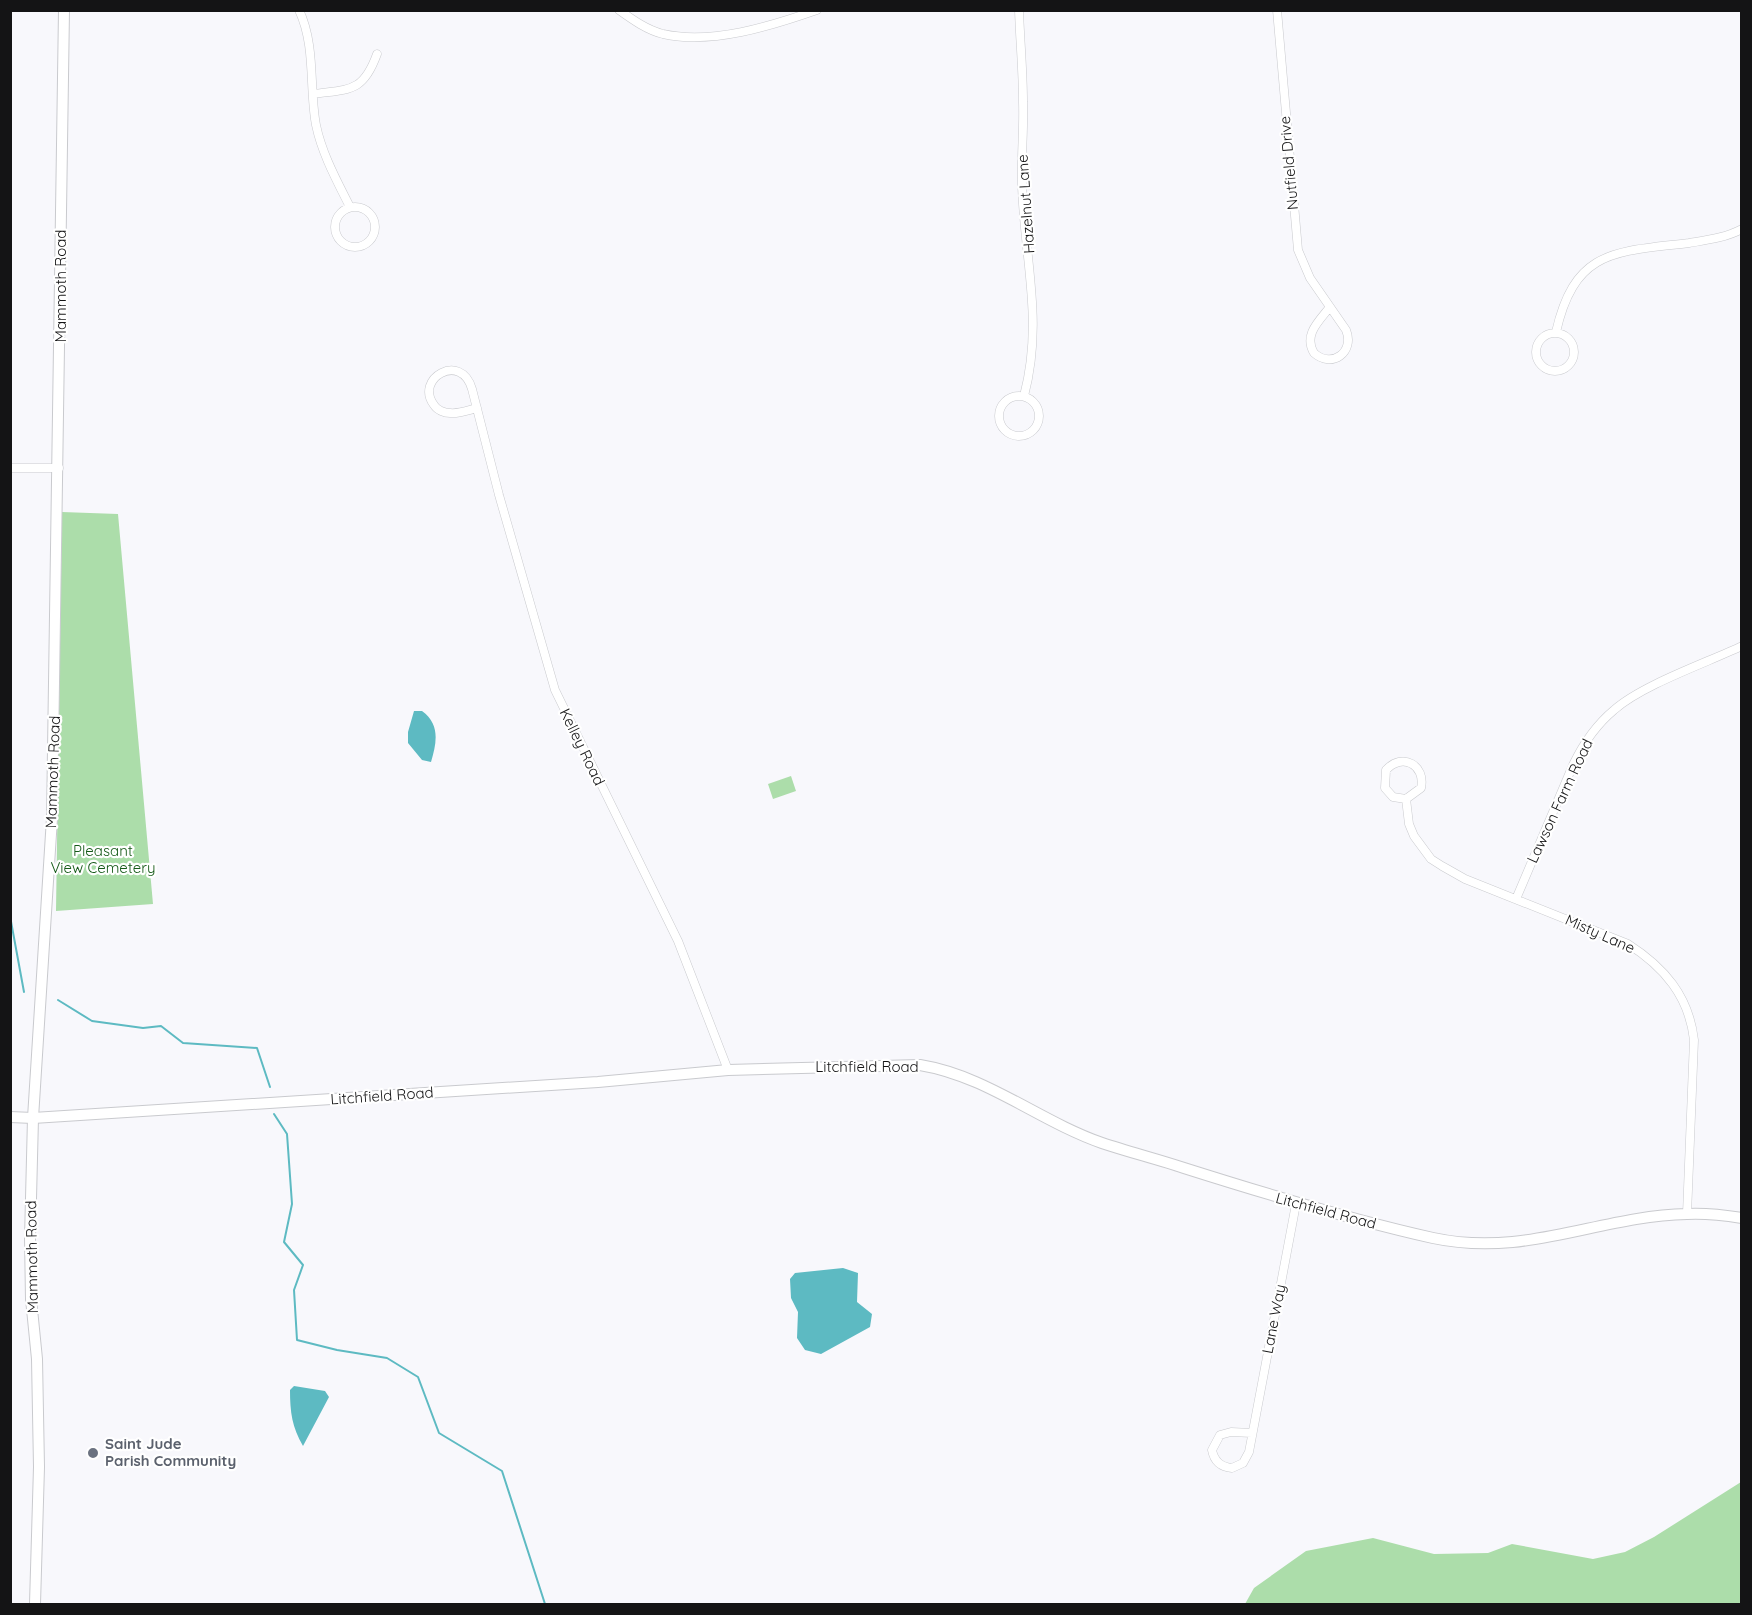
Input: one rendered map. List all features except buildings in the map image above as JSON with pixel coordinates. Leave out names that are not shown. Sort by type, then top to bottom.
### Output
[{"type":"street","name":"Mammoth Road","points":[[35,1605],[39,1467],[37,1359],[31,1299],[33,1118],[52,818],[64,10]]},
{"type":"street","points":[[299,10],[308,38],[313,94],[321,142],[350,207]]},
{"type":"street","points":[[619,10],[643,26],[662,33],[686,37],[742,30],[788,20],[817,10]]},
{"type":"street","name":"Hazelnut Lane","points":[[1018,10],[1023,103],[1022,183],[1032,274],[1034,341],[1032,365],[1024,396]]},
{"type":"street","name":"Nutfield Drive","points":[[1277,10],[1298,250],[1310,278],[1346,330],[1349,343],[1343,355],[1331,360],[1314,353],[1309,342],[1312,330],[1330,307]]},
{"type":"street","points":[[313,94],[352,88],[363,83],[370,73],[377,54]]},
{"type":"street","points":[[350,207],[363,208],[375,222],[371,241],[360,247],[346,245],[337,235],[336,222],[343,210],[350,207]]},
{"type":"street","points":[[1556,332],[1571,288],[1588,267],[1601,259],[1626,250],[1712,240],[1742,229]]},
{"type":"street","points":[[1556,332],[1572,342],[1574,354],[1564,369],[1552,371],[1540,364],[1535,353],[1544,336],[1556,332]]},
{"type":"street","name":"Kelley Road","points":[[477,408],[452,414],[438,409],[430,398],[430,384],[434,378],[446,371],[460,372],[470,382],[477,408],[510,534],[555,690],[678,941],[728,1070]]},
{"type":"street","points":[[1024,396],[1035,404],[1039,417],[1037,424],[1028,434],[1014,435],[1003,428],[1000,410],[1007,400],[1024,396]]},
{"type":"street","points":[[10,468],[58,468]]},
{"type":"street","name":"Lawson Farm Road","points":[[1516,899],[1573,765],[1582,747],[1600,723],[1623,702],[1742,646]]},
{"type":"street","points":[[1396,762],[1408,762],[1414,765],[1422,775],[1422,782],[1417,793],[1406,800],[1393,797],[1385,788],[1386,770],[1396,762]]},
{"type":"street","name":"Misty Lane","points":[[1406,800],[1408,824],[1421,848],[1431,859],[1465,879],[1637,950],[1664,971],[1685,1003],[1692,1021],[1694,1040],[1687,1214]]},
{"type":"street","name":"Litchfield Road","points":[[10,1117],[33,1118],[598,1082],[728,1070],[920,1065],[940,1068],[977,1082],[1102,1142],[1296,1204],[1433,1238],[1492,1244],[1550,1238],[1641,1219],[1687,1214],[1742,1218]]},
{"type":"street","name":"Lane Way","points":[[1252,1433],[1231,1432],[1220,1435],[1212,1450],[1216,1461],[1233,1468],[1244,1462],[1252,1433],[1296,1204]]},
{"type":"green space","name":"Pleasant View Cemetery","points":[[62,512],[118,514],[153,904],[56,911]]},
{"type":"green space","points":[[791,776],[796,791],[773,799],[768,784]]},
{"type":"green space","points":[[1741,1482],[1741,1604],[1245,1604],[1254,1588],[1306,1551],[1373,1538],[1434,1554],[1488,1553],[1512,1544],[1593,1559],[1625,1552],[1654,1537]]},
{"type":"water","points":[[414,711],[422,711],[428,716],[436,734],[431,762],[422,760],[408,743],[408,732]]},
{"type":"water","points":[[843,1268],[858,1273],[857,1302],[872,1314],[870,1327],[821,1354],[805,1350],[797,1338],[798,1312],[791,1298],[790,1279],[795,1273]]},
{"type":"water","points":[[294,1386],[325,1391],[329,1397],[303,1446],[296,1432],[291,1412],[290,1390]]},
{"type":"waterway","points":[[10,916],[24,992]]},
{"type":"waterway","points":[[58,1000],[92,1021],[143,1028],[161,1026],[183,1043],[257,1048],[270,1087]]},
{"type":"waterway","points":[[274,1114],[287,1134],[292,1204],[284,1242],[303,1265],[294,1290],[297,1340],[337,1350],[387,1358],[418,1377],[439,1433],[502,1471],[545,1604]]},
{"type":"place","name":"Saint Jude Parish Community","points":[[93,1453]]}]
